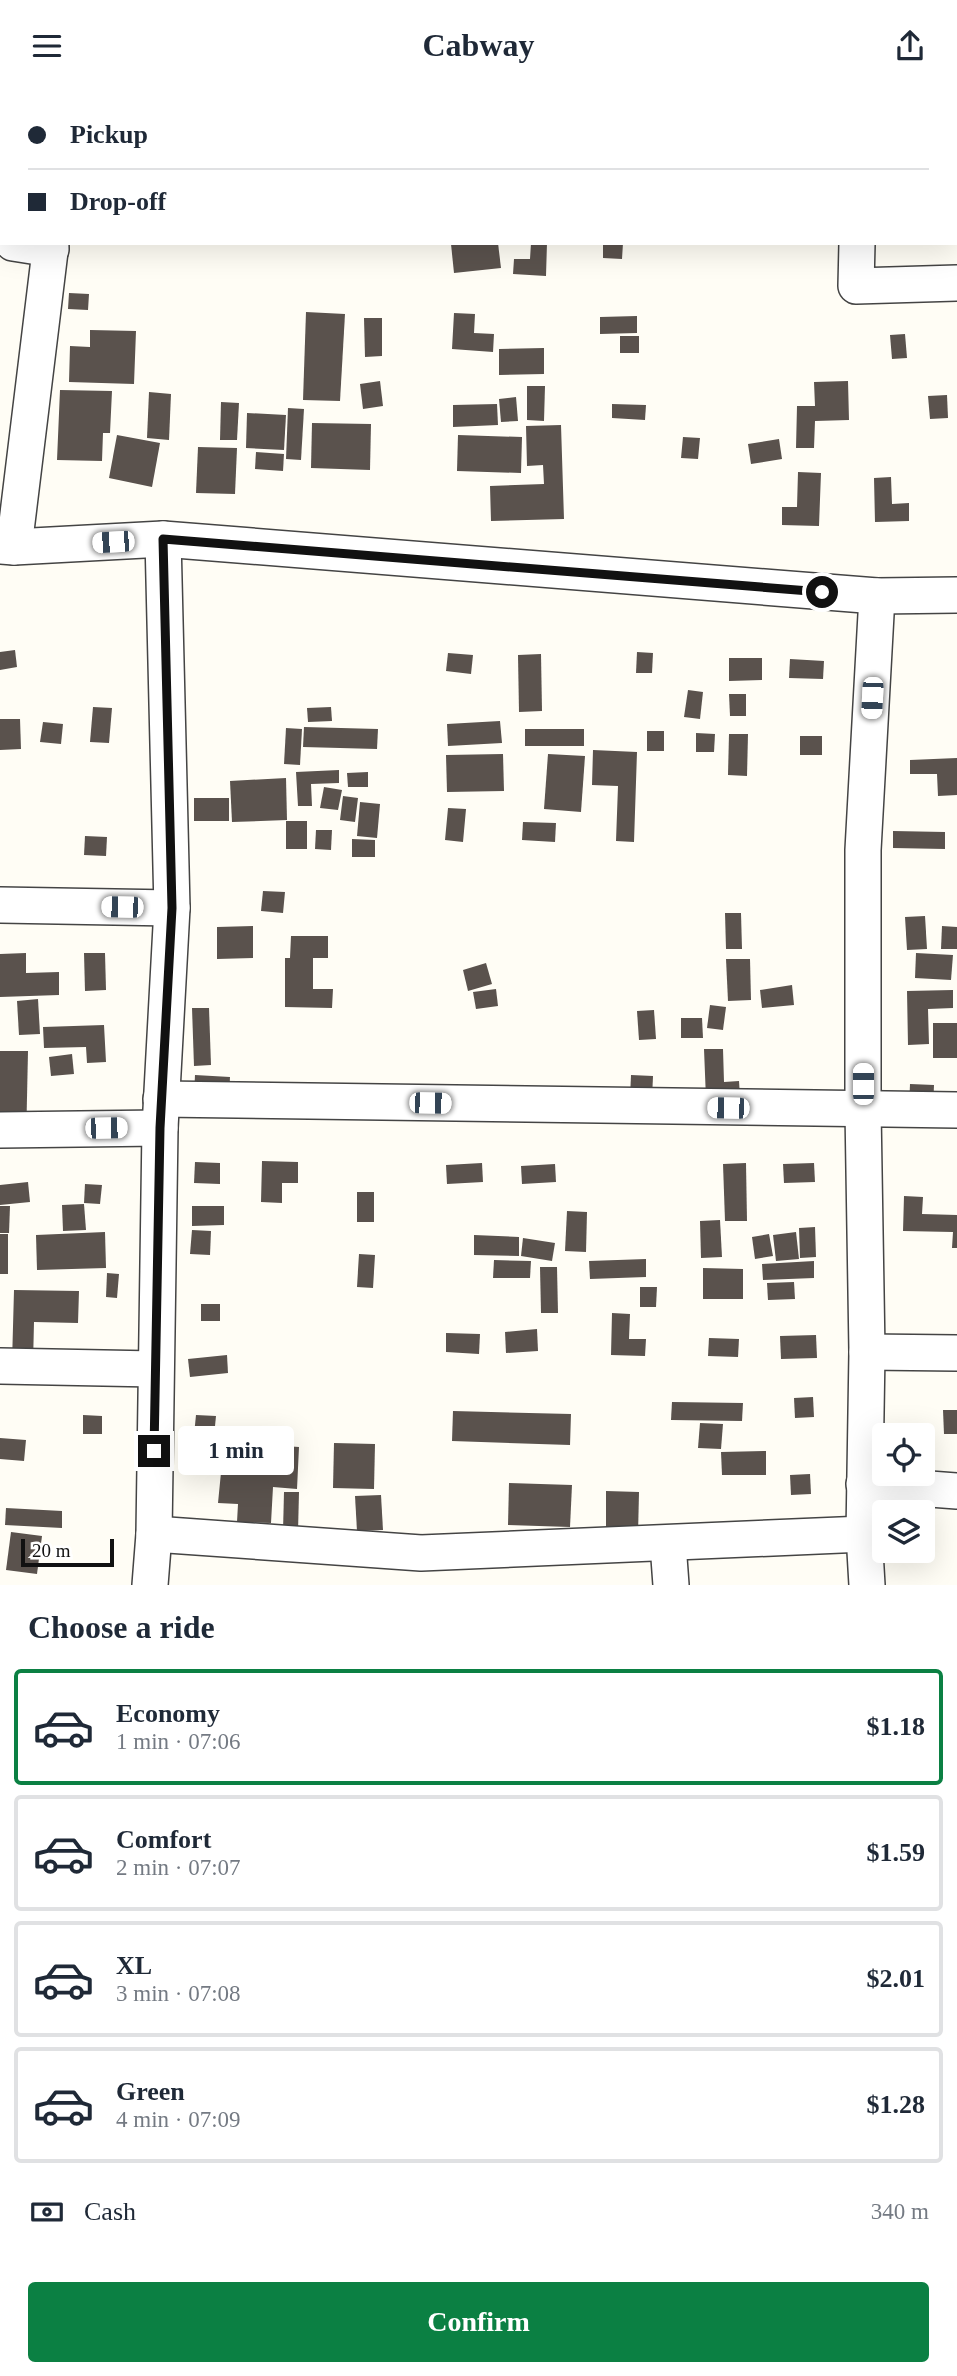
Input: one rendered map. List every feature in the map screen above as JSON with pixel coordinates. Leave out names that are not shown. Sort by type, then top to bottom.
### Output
[{"type":"street","points":[[857,245],[856,286],[957,283]]},
{"type":"street","points":[[51,246],[7,547],[163,539],[877,596],[957,595]]},
{"type":"street","points":[[150,1585],[154,1534],[160,1113],[172,908],[163,539]]},
{"type":"street","points":[[867,1585],[864,1534],[867,1352],[863,850],[877,596]]},
{"type":"street","points":[[0,905],[172,908]]},
{"type":"street","points":[[0,1130],[160,1113],[957,1110]]},
{"type":"street","points":[[867,1352],[957,1353]]},
{"type":"street","points":[[0,1366],[155,1369]]},
{"type":"street","points":[[864,1484],[957,1491]]},
{"type":"street","points":[[154,1534],[421,1553],[864,1534]]},
{"type":"street","points":[[668,1544],[671,1585]]},
{"type":"building","points":[[451,245],[498,245],[501,268],[454,273]]},
{"type":"building","points":[[531,245],[547,245],[546,276],[513,274],[514,259],[530,259]]},
{"type":"building","points":[[603,245],[623,245],[622,259],[603,258]]},
{"type":"building","points":[[69,293],[89,294],[88,310],[68,309]]},
{"type":"building","points":[[306,312],[345,314],[340,401],[303,400]]},
{"type":"building","points":[[454,313],[475,314],[474,333],[494,334],[493,352],[452,349]]},
{"type":"building","points":[[637,316],[637,333],[600,334],[600,317]]},
{"type":"building","points":[[364,318],[382,318],[382,356],[365,357]]},
{"type":"building","points":[[90,330],[136,331],[134,384],[69,382],[70,346],[90,347]]},
{"type":"building","points":[[905,334],[907,358],[892,359],[890,335]]},
{"type":"building","points":[[620,336],[639,336],[639,353],[620,353]]},
{"type":"building","points":[[544,348],[544,374],[499,375],[499,349]]},
{"type":"building","points":[[380,381],[383,406],[363,409],[360,384]]},
{"type":"building","points":[[848,381],[849,420],[815,421],[814,448],[796,448],[797,406],[815,406],[814,382]]},
{"type":"building","points":[[527,386],[545,386],[544,421],[527,420]]},
{"type":"building","points":[[60,390],[112,391],[110,433],[103,433],[102,461],[57,460]]},
{"type":"building","points":[[149,392],[171,394],[169,440],[147,438]]},
{"type":"building","points":[[947,395],[948,418],[930,419],[928,396]]},
{"type":"building","points":[[516,397],[518,421],[501,422],[499,399]]},
{"type":"building","points":[[221,402],[239,403],[237,440],[220,440]]},
{"type":"building","points":[[497,404],[498,425],[453,427],[453,405]]},
{"type":"building","points":[[612,404],[646,405],[645,420],[612,418]]},
{"type":"building","points":[[288,408],[304,409],[301,460],[286,459]]},
{"type":"building","points":[[247,413],[286,415],[284,450],[246,448]]},
{"type":"building","points":[[312,423],[371,424],[370,470],[311,468]]},
{"type":"building","points":[[561,425],[564,519],[491,521],[490,486],[544,484],[543,465],[527,466],[526,426]]},
{"type":"building","points":[[117,435],[160,443],[152,487],[109,478]]},
{"type":"building","points":[[458,435],[522,437],[521,473],[457,471]]},
{"type":"building","points":[[683,437],[700,438],[698,459],[681,458]]},
{"type":"building","points":[[779,439],[782,459],[751,464],[748,444]]},
{"type":"building","points":[[198,447],[237,448],[235,494],[196,493]]},
{"type":"building","points":[[256,452],[284,454],[283,471],[255,469]]},
{"type":"building","points":[[798,472],[821,473],[819,526],[782,525],[782,507],[797,507]]},
{"type":"building","points":[[891,477],[892,504],[909,503],[909,521],[875,522],[874,478]]},
{"type":"building","points":[[15,650],[17,667],[0,670],[0,652]]},
{"type":"building","points":[[637,652],[653,653],[652,673],[636,673]]},
{"type":"building","points":[[448,653],[473,655],[471,674],[446,671]]},
{"type":"building","points":[[541,654],[542,711],[519,712],[518,655]]},
{"type":"building","points":[[729,658],[762,658],[762,680],[729,681]]},
{"type":"building","points":[[790,659],[824,661],[823,679],[789,678]]},
{"type":"building","points":[[688,690],[703,692],[700,719],[684,717]]},
{"type":"building","points":[[729,694],[746,694],[746,716],[730,716]]},
{"type":"building","points":[[93,707],[112,708],[109,743],[90,742]]},
{"type":"building","points":[[331,707],[332,721],[308,722],[307,708]]},
{"type":"building","points":[[0,719],[20,719],[21,749],[0,750]]},
{"type":"building","points":[[500,721],[502,743],[448,746],[447,724]]},
{"type":"building","points":[[43,722],[63,724],[61,744],[40,742]]},
{"type":"building","points":[[304,727],[378,729],[377,749],[303,747]]},
{"type":"building","points":[[286,728],[302,729],[300,765],[284,764]]},
{"type":"building","points":[[525,729],[584,729],[584,746],[525,746]]},
{"type":"building","points":[[647,731],[664,731],[664,751],[647,751]]},
{"type":"building","points":[[696,733],[715,734],[714,752],[696,752]]},
{"type":"building","points":[[729,734],[748,734],[747,776],[728,775]]},
{"type":"building","points":[[800,736],[822,736],[822,755],[800,755]]},
{"type":"building","points":[[593,750],[637,752],[634,842],[616,841],[618,786],[592,785]]},
{"type":"building","points":[[503,754],[504,791],[447,792],[446,755]]},
{"type":"building","points":[[548,754],[585,756],[581,812],[544,809]]},
{"type":"building","points":[[957,758],[957,795],[938,796],[937,774],[910,774],[910,760]]},
{"type":"building","points":[[339,770],[339,783],[311,784],[312,806],[298,806],[296,772]]},
{"type":"building","points":[[368,772],[368,787],[348,787],[347,773]]},
{"type":"building","points":[[286,778],[287,820],[232,822],[230,781]]},
{"type":"building","points":[[324,787],[342,790],[338,810],[320,808]]},
{"type":"building","points":[[343,796],[358,798],[355,822],[340,820]]},
{"type":"building","points":[[194,798],[229,798],[229,821],[194,821]]},
{"type":"building","points":[[360,802],[380,804],[377,838],[357,836]]},
{"type":"building","points":[[448,808],[466,809],[463,842],[445,840]]},
{"type":"building","points":[[286,821],[307,821],[307,849],[286,849]]},
{"type":"building","points":[[523,822],[556,823],[555,842],[522,840]]},
{"type":"building","points":[[316,830],[332,830],[331,850],[315,849]]},
{"type":"building","points":[[893,831],[945,832],[945,849],[893,848]]},
{"type":"building","points":[[85,836],[107,837],[106,856],[84,855]]},
{"type":"building","points":[[352,839],[375,840],[375,857],[352,857]]},
{"type":"building","points":[[263,891],[285,892],[283,913],[261,911]]},
{"type":"building","points":[[725,913],[741,913],[742,949],[726,949]]},
{"type":"building","points":[[925,916],[927,949],[907,950],[905,917]]},
{"type":"building","points":[[253,926],[253,958],[217,959],[217,927]]},
{"type":"building","points":[[942,926],[957,927],[957,949],[941,949]]},
{"type":"building","points":[[291,936],[328,936],[328,958],[313,958],[313,989],[333,989],[332,1008],[285,1007],[285,958],[290,958]]},
{"type":"building","points":[[26,953],[26,973],[59,972],[59,995],[0,997],[0,954]]},
{"type":"building","points":[[84,953],[105,953],[106,990],[85,991]]},
{"type":"building","points":[[916,953],[953,955],[951,980],[915,978]]},
{"type":"building","points":[[726,959],[750,959],[751,1000],[728,1001]]},
{"type":"building","points":[[486,963],[492,984],[468,991],[463,970]]},
{"type":"building","points":[[792,985],[794,1005],[762,1008],[760,990]]},
{"type":"building","points":[[496,989],[498,1006],[476,1009],[473,992]]},
{"type":"building","points":[[953,990],[953,1008],[928,1009],[929,1044],[908,1045],[907,991]]},
{"type":"building","points":[[38,999],[40,1034],[19,1035],[17,1001]]},
{"type":"building","points":[[710,1005],[726,1007],[723,1030],[707,1028]]},
{"type":"building","points":[[192,1008],[209,1008],[211,1065],[194,1066]]},
{"type":"building","points":[[654,1010],[656,1039],[639,1040],[637,1011]]},
{"type":"building","points":[[681,1018],[702,1018],[703,1038],[681,1038]]},
{"type":"building","points":[[933,1023],[957,1023],[957,1058],[933,1058]]},
{"type":"building","points":[[104,1025],[106,1062],[87,1063],[86,1047],[44,1048],[43,1027]]},
{"type":"building","points":[[704,1049],[723,1049],[724,1082],[739,1081],[740,1097],[706,1099]]},
{"type":"building","points":[[0,1051],[28,1051],[26,1144],[0,1144]]},
{"type":"building","points":[[72,1054],[74,1074],[51,1076],[49,1057]]},
{"type":"building","points":[[195,1075],[230,1077],[229,1097],[194,1095]]},
{"type":"building","points":[[631,1075],[653,1076],[652,1099],[630,1098]]},
{"type":"building","points":[[910,1084],[934,1085],[933,1109],[909,1108]]},
{"type":"building","points":[[262,1161],[298,1162],[298,1183],[282,1183],[282,1203],[261,1202]]},
{"type":"building","points":[[195,1162],[220,1163],[220,1184],[194,1183]]},
{"type":"building","points":[[482,1163],[483,1182],[447,1184],[446,1165]]},
{"type":"building","points":[[746,1163],[747,1221],[725,1221],[723,1164]]},
{"type":"building","points":[[814,1163],[815,1182],[784,1183],[783,1164]]},
{"type":"building","points":[[555,1164],[556,1182],[522,1184],[521,1166]]},
{"type":"building","points":[[28,1182],[30,1202],[0,1205],[0,1185]]},
{"type":"building","points":[[85,1184],[102,1185],[100,1204],[84,1203]]},
{"type":"building","points":[[357,1192],[374,1192],[374,1222],[357,1222]]},
{"type":"building","points":[[904,1196],[923,1197],[922,1214],[957,1215],[957,1248],[952,1248],[953,1232],[903,1231]]},
{"type":"building","points":[[84,1204],[86,1230],[63,1231],[62,1205]]},
{"type":"building","points":[[0,1206],[10,1206],[9,1233],[0,1233]]},
{"type":"building","points":[[192,1206],[224,1206],[224,1225],[192,1226]]},
{"type":"building","points":[[567,1211],[587,1212],[586,1252],[565,1251]]},
{"type":"building","points":[[720,1220],[722,1257],[701,1258],[700,1221]]},
{"type":"building","points":[[815,1227],[816,1257],[800,1258],[799,1228]]},
{"type":"building","points":[[192,1230],[211,1231],[210,1255],[190,1254]]},
{"type":"building","points":[[105,1232],[106,1268],[37,1270],[36,1235]]},
{"type":"building","points":[[796,1232],[799,1259],[776,1261],[773,1235]]},
{"type":"building","points":[[0,1234],[8,1234],[8,1274],[0,1274]]},
{"type":"building","points":[[769,1234],[773,1256],[755,1259],[752,1237]]},
{"type":"building","points":[[474,1235],[519,1237],[519,1256],[474,1255]]},
{"type":"building","points":[[523,1238],[555,1243],[552,1261],[521,1256]]},
{"type":"building","points":[[359,1254],[375,1255],[373,1288],[357,1287]]},
{"type":"building","points":[[646,1259],[646,1277],[590,1279],[589,1261]]},
{"type":"building","points":[[494,1260],[531,1261],[530,1278],[493,1278]]},
{"type":"building","points":[[814,1261],[814,1278],[763,1280],[762,1264]]},
{"type":"building","points":[[540,1267],[557,1267],[558,1313],[541,1313]]},
{"type":"building","points":[[703,1268],[743,1269],[743,1299],[703,1299]]},
{"type":"building","points":[[107,1273],[119,1274],[117,1298],[106,1297]]},
{"type":"building","points":[[794,1282],[795,1299],[768,1300],[767,1283]]},
{"type":"building","points":[[640,1287],[657,1287],[656,1307],[640,1307]]},
{"type":"building","points":[[14,1290],[79,1291],[78,1323],[34,1322],[33,1364],[12,1363]]},
{"type":"building","points":[[201,1304],[220,1304],[220,1321],[201,1321]]},
{"type":"building","points":[[612,1313],[630,1314],[629,1339],[646,1339],[645,1356],[611,1355]]},
{"type":"building","points":[[537,1329],[538,1351],[506,1353],[505,1332]]},
{"type":"building","points":[[446,1333],[480,1334],[479,1354],[446,1352]]},
{"type":"building","points":[[816,1335],[817,1358],[781,1359],[780,1336]]},
{"type":"building","points":[[709,1338],[739,1339],[738,1357],[708,1356]]},
{"type":"building","points":[[227,1355],[228,1373],[190,1377],[188,1359]]},
{"type":"building","points":[[813,1397],[814,1417],[795,1418],[794,1398]]},
{"type":"building","points":[[672,1402],[743,1403],[742,1421],[671,1420]]},
{"type":"building","points":[[943,1410],[957,1410],[957,1434],[944,1434]]},
{"type":"building","points":[[453,1411],[571,1414],[570,1445],[452,1441]]},
{"type":"building","points":[[83,1415],[102,1416],[102,1434],[83,1434]]},
{"type":"building","points":[[196,1415],[216,1416],[214,1436],[194,1435]]},
{"type":"building","points":[[700,1423],[723,1424],[721,1449],[698,1448]]},
{"type":"building","points":[[0,1438],[26,1440],[24,1461],[0,1459]]},
{"type":"building","points":[[224,1442],[299,1447],[297,1489],[273,1487],[271,1523],[237,1522],[238,1504],[218,1503]]},
{"type":"building","points":[[334,1443],[375,1444],[374,1489],[333,1488]]},
{"type":"building","points":[[187,1444],[208,1444],[209,1465],[187,1466]]},
{"type":"building","points":[[766,1451],[766,1475],[722,1475],[721,1452]]},
{"type":"building","points":[[810,1474],[811,1494],[791,1495],[790,1475]]},
{"type":"building","points":[[509,1483],[572,1485],[570,1527],[508,1525]]},
{"type":"building","points":[[606,1491],[639,1492],[638,1535],[606,1535]]},
{"type":"building","points":[[284,1492],[299,1492],[298,1533],[283,1532]]},
{"type":"building","points":[[381,1495],[383,1530],[357,1531],[355,1496]]},
{"type":"building","points":[[6,1508],[62,1511],[62,1528],[5,1525]]},
{"type":"building","points":[[11,1532],[42,1536],[37,1574],[6,1570]]},
{"type":"route","points":[[154,1451],[160,1128],[172,908],[163,539],[822,592]]}]
